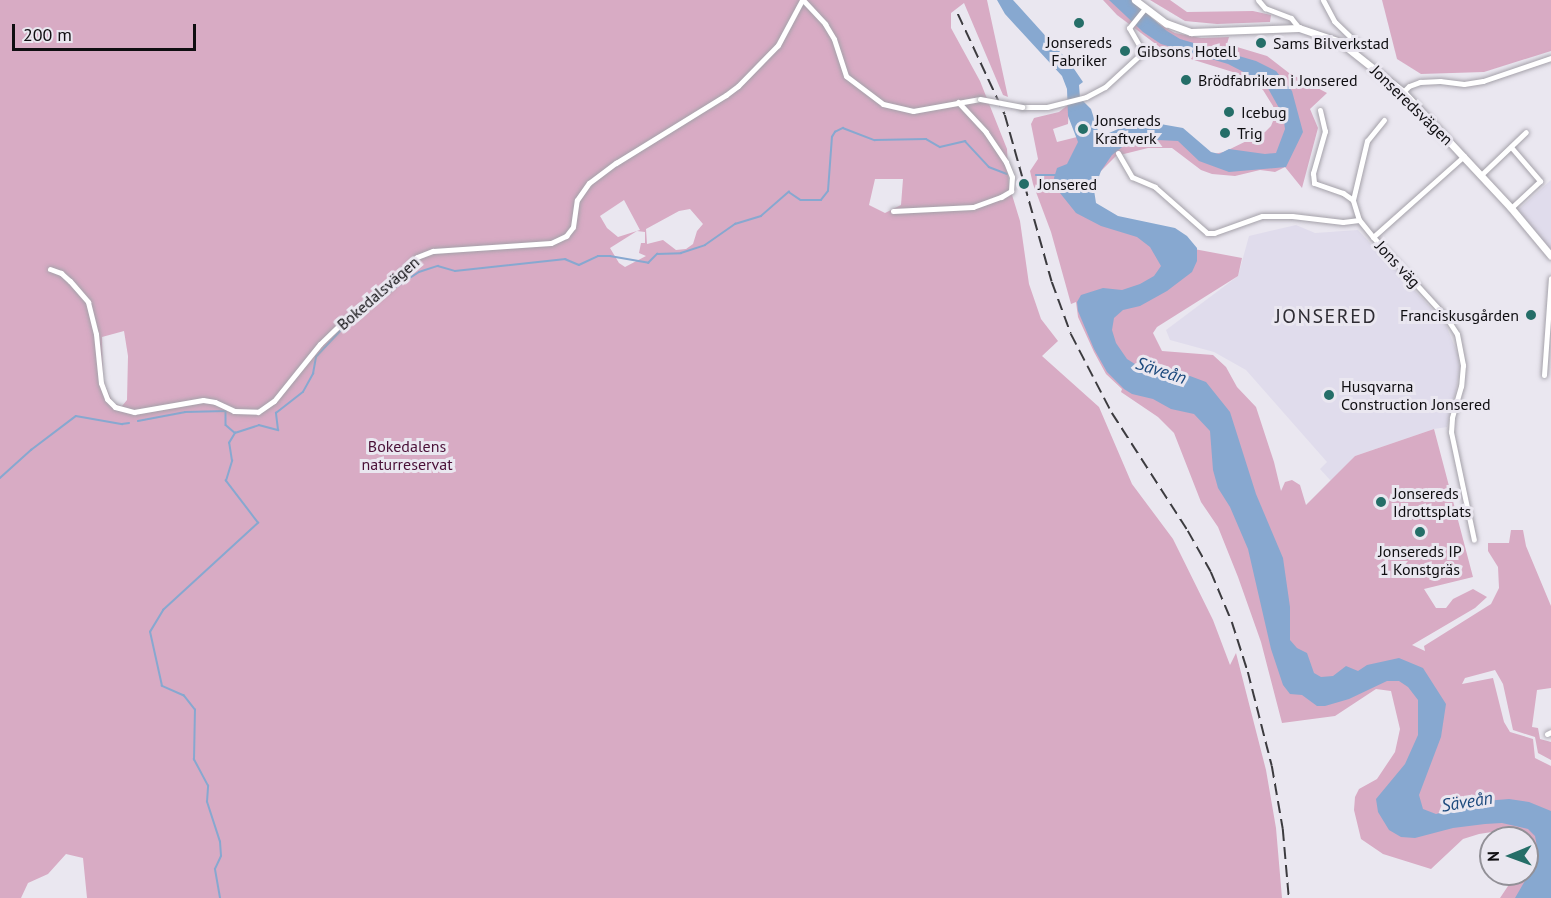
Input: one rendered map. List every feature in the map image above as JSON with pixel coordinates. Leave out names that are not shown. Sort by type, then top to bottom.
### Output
[{"type":"street","points":[[803,0],[825,24],[834,39],[846,76],[870,96],[892,108],[913,111],[980,99],[1041,108],[1086,97],[1105,87],[1144,50],[1129,28],[1144,9]]},
{"type":"street","name":"Bokedalsvägen","points":[[50,269],[66,277],[88,302],[96,334],[101,383],[108,399],[115,407],[134,412],[203,400],[215,402],[234,411],[258,412],[274,401],[320,344],[341,324],[388,288],[417,257],[433,251],[550,243],[566,236],[573,227],[577,200],[589,183],[616,163],[738,86],[778,45],[803,0]]},
{"type":"street","name":"Jonseredsvägen","points":[[1136,0],[1144,9],[1175,28],[1191,32],[1299,28],[1326,36],[1355,53],[1403,92],[1511,208],[1551,256]]},
{"type":"street","points":[[1258,0],[1265,8],[1291,18],[1299,28]]},
{"type":"street","points":[[1323,0],[1334,21],[1356,42],[1355,53]]},
{"type":"street","points":[[1403,92],[1409,86],[1420,82],[1440,81],[1464,84],[1483,81],[1551,58]]},
{"type":"street","points":[[893,211],[973,207],[1002,198],[1011,191],[1012,177],[1006,162],[986,132],[958,102]]},
{"type":"street","points":[[1320,110],[1325,131],[1313,173],[1314,183],[1343,193],[1353,200]]},
{"type":"street","points":[[1373,237],[1359,220],[1353,200],[1367,141],[1384,120]]},
{"type":"street","points":[[1481,176],[1526,132]]},
{"type":"street","points":[[1510,147],[1540,181],[1511,208]]},
{"type":"street","points":[[1118,153],[1132,177],[1155,187],[1207,233],[1214,233],[1262,216],[1292,216],[1336,222],[1359,220]]},
{"type":"street","name":"Jons väg","points":[[1464,156],[1373,237],[1446,317],[1459,340],[1463,365],[1451,432],[1474,540]]},
{"type":"street","points":[[1544,375],[1551,278]]},
{"type":"shaded area","points":[[1551,180],[1551,250],[1517,211]]},
{"type":"shaded area","points":[[1296,225],[1315,233],[1358,230],[1445,323],[1458,355],[1460,369],[1447,427],[1434,429],[1355,456],[1331,481],[1320,469],[1327,462],[1246,370],[1214,352],[1170,340],[1166,330],[1238,276],[1249,236]]},
{"type":"green space","name":"Bokedalens naturreservat","points":[[0,0],[987,0],[1008,97],[1003,95],[964,3],[951,13],[951,28],[980,81],[1007,149],[1009,185],[1020,221],[1029,284],[1041,319],[1058,341],[1042,356],[1099,407],[1132,484],[1173,539],[1213,620],[1230,665],[1236,653],[1266,770],[1276,828],[1282,898],[87,898],[83,858],[66,854],[48,874],[28,883],[21,898],[0,898]],"holes":[[[875,179],[903,179],[901,205],[885,213],[869,205]],[[624,200],[640,230],[618,237],[607,228],[600,216]],[[690,209],[703,224],[697,231],[693,244],[686,249],[676,250],[663,240],[647,244],[646,229],[679,211]],[[637,231],[645,232],[645,243],[641,243],[639,253],[646,256],[625,267],[619,263],[610,248]],[[124,331],[128,356],[127,400],[122,406],[113,403],[103,381],[102,337]]]},
{"type":"green space","points":[[1103,0],[1131,0],[1150,19],[1175,33],[1201,38],[1229,37],[1227,44],[1267,56],[1289,73],[1327,93],[1310,109],[1318,128],[1302,188],[1285,167],[1275,172],[1260,170],[1235,176],[1212,174],[1201,170],[1172,148],[1148,148],[1116,156],[1099,173],[1090,191],[1096,212],[1194,249],[1242,258],[1238,276],[1157,327],[1153,333],[1162,351],[1213,355],[1226,367],[1237,387],[1256,407],[1281,491],[1285,482],[1292,480],[1300,485],[1306,505],[1355,456],[1434,429],[1473,577],[1424,589],[1436,608],[1446,608],[1453,599],[1473,589],[1487,597],[1475,608],[1412,645],[1425,651],[1424,646],[1491,604],[1499,588],[1498,567],[1488,551],[1488,543],[1509,543],[1511,530],[1523,530],[1526,546],[1551,606],[1551,688],[1537,690],[1532,727],[1538,728],[1540,739],[1551,742],[1551,760],[1538,753],[1535,737],[1513,730],[1503,684],[1495,670],[1465,678],[1462,684],[1493,678],[1504,722],[1510,732],[1533,739],[1535,758],[1551,766],[1551,898],[1500,898],[1508,886],[1539,886],[1539,826],[1479,826],[1479,834],[1463,839],[1431,869],[1383,854],[1361,839],[1354,810],[1355,797],[1359,789],[1377,779],[1395,752],[1400,729],[1391,691],[1376,689],[1335,716],[1282,723],[1261,642],[1238,577],[1218,527],[1201,502],[1174,433],[1158,417],[1121,392],[1122,389],[1106,374],[1094,352],[1078,317],[1076,302],[1071,304],[1051,232],[1033,184],[1030,171],[1038,159],[1031,124],[1034,118],[1059,112],[1069,104],[1068,124],[1053,129],[1057,142],[1077,137],[1080,142],[1142,124],[1213,154],[1224,152],[1265,132],[1271,126],[1275,116],[1273,106],[1263,90],[1251,80],[1236,73],[1165,51],[1117,15]]},
{"type":"green space","points":[[1150,0],[1170,0],[1187,12],[1253,11],[1271,15],[1270,22],[1217,24],[1185,21]]},
{"type":"green space","points":[[1382,0],[1551,0],[1551,51],[1484,72],[1421,74],[1397,59]]},
{"type":"water","points":[[997,0],[1013,0],[1070,63],[1083,82],[1079,85],[1080,98],[1091,109],[1100,137],[1134,122],[1149,122],[1183,128],[1211,152],[1219,154],[1229,149],[1265,154],[1276,153],[1285,129],[1283,115],[1265,83],[1228,64],[1161,44],[1143,32],[1109,0],[1131,0],[1167,31],[1180,39],[1256,61],[1276,71],[1292,91],[1303,132],[1286,167],[1229,172],[1199,161],[1178,141],[1139,140],[1126,144],[1112,155],[1101,171],[1094,190],[1096,203],[1118,216],[1175,228],[1187,236],[1197,248],[1197,261],[1192,272],[1167,291],[1140,306],[1123,310],[1114,318],[1112,330],[1116,343],[1127,359],[1146,371],[1175,378],[1190,376],[1206,382],[1230,412],[1256,494],[1283,558],[1290,607],[1290,640],[1297,648],[1307,653],[1314,673],[1321,677],[1333,676],[1346,666],[1358,671],[1367,665],[1399,658],[1423,668],[1446,704],[1441,737],[1419,795],[1423,809],[1436,814],[1485,801],[1509,799],[1529,802],[1551,811],[1551,898],[1515,898],[1522,886],[1539,886],[1539,826],[1485,824],[1453,828],[1415,838],[1401,837],[1389,830],[1378,812],[1376,799],[1405,764],[1418,735],[1418,700],[1408,687],[1399,681],[1387,681],[1349,699],[1317,706],[1302,695],[1290,694],[1283,685],[1271,649],[1248,549],[1230,507],[1218,488],[1213,470],[1210,431],[1194,414],[1171,409],[1153,399],[1132,394],[1124,389],[1107,372],[1094,349],[1078,311],[1077,302],[1081,295],[1103,288],[1122,290],[1140,284],[1154,276],[1161,266],[1150,247],[1137,237],[1101,226],[1076,213],[1056,188],[1054,178],[1057,168],[1067,164],[1078,142],[1068,116],[1067,89],[1062,76],[1005,14]]},
{"type":"waterway","points":[[220,898],[215,869],[221,856],[220,842],[207,802],[208,786],[194,760],[195,710],[184,696],[162,686],[150,632],[163,610],[258,523],[226,481],[232,461],[229,443],[235,433],[259,425],[278,430],[276,413],[303,392],[313,374],[316,357],[341,330],[396,287],[419,272],[438,266],[455,271],[565,259],[579,265],[598,256],[648,263],[657,254],[681,253],[705,245],[735,224],[761,216],[789,192],[801,200],[821,200],[828,191],[832,137],[835,132],[843,128],[875,140],[926,139],[940,147],[965,141],[989,167],[1007,174]]},
{"type":"waterway","points":[[1036,175],[1056,175]]},
{"type":"waterway","points":[[138,421],[185,412],[226,411],[226,425],[234,432]]},
{"type":"waterway","points":[[0,478],[31,450],[76,416],[122,424],[129,423]]},
{"type":"railway","points":[[958,14],[1005,115],[1052,282],[1071,334],[1112,413],[1188,531],[1211,572],[1232,622],[1248,672],[1272,766],[1283,829],[1289,898]]},
{"type":"place","name":"Jonsereds Fabriker","points":[[1079,23]]},
{"type":"place","name":"Sams Bilverkstad","points":[[1261,43]]},
{"type":"place","name":"Gibsons Hotell","points":[[1125,51]]},
{"type":"place","name":"Brödfabriken i Jonsered","points":[[1186,80]]},
{"type":"place","name":"Icebug","points":[[1229,112]]},
{"type":"place","name":"Jonsereds Kraftverk","points":[[1083,129]]},
{"type":"place","name":"Trig","points":[[1225,133]]},
{"type":"place","name":"Jonsered","points":[[1024,184]]},
{"type":"place","name":"Franciskusgården","points":[[1531,315]]},
{"type":"place","name":"Husqvarna Construction Jonsered","points":[[1329,395]]},
{"type":"place","name":"Jonsereds Idrottsplats","points":[[1381,502]]},
{"type":"place","name":"Jonsereds IP 1 Konstgräs","points":[[1420,532]]},
{"type":"district","name":"JONSERED","points":[[1326,316]]},
{"type":"water label","name":"Säveån","points":[[1161,371]]},
{"type":"water label","name":"Säveån","points":[[1467,802]]}]
